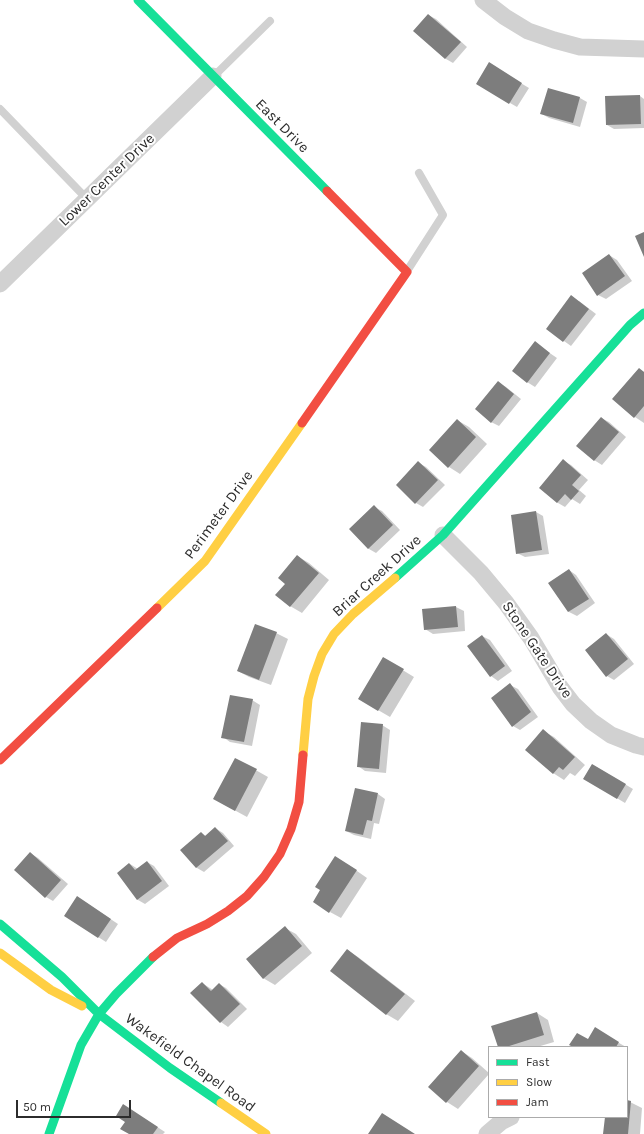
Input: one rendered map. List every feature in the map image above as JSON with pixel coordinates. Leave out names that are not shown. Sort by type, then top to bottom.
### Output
[{"type":"street","name":"East Drive","points":[[138,0],[406,272]]},
{"type":"street","points":[[483,0],[505,18],[528,31],[554,40],[580,47],[644,49]]},
{"type":"street","name":"Lower Center Drive","points":[[0,284],[213,76]]},
{"type":"street","name":"Perimeter Drive","points":[[0,760],[205,561],[406,272]]},
{"type":"street","name":"Briar Creek Drive","points":[[48,1134],[81,1046],[99,1014],[118,992],[159,951],[177,938],[207,924],[228,911],[247,896],[264,877],[280,854],[291,829],[299,802],[308,699],[322,654],[334,634],[352,614],[411,565],[442,536],[630,325],[644,313]]},
{"type":"street","name":"Stone Gate Drive","points":[[442,536],[481,573],[506,603],[531,638],[560,687],[573,704],[591,721],[611,735],[644,747]]},
{"type":"street","name":"Wakefield Chapel Road","points":[[0,924],[62,977],[99,1014],[170,1068],[266,1134]]},
{"type":"street","name":"Wakefield Chapel Road","points":[[0,953],[51,990],[99,1014]]},
{"type":"street","points":[[487,1134],[501,1122],[509,1118]]},
{"type":"lane","points":[[213,76],[270,21]]},
{"type":"lane","points":[[0,110],[88,199]]},
{"type":"lane","points":[[406,272],[443,215],[419,173]]},
{"type":"building","points":[[428,14],[461,42],[445,59],[413,31]]},
{"type":"building","points":[[489,62],[522,83],[509,104],[476,84]]},
{"type":"building","points":[[548,88],[580,97],[573,123],[540,114]]},
{"type":"building","points":[[640,95],[641,124],[606,125],[605,96]]},
{"type":"building","points":[[644,232],[644,257],[635,236]]},
{"type":"building","points":[[609,254],[625,276],[597,296],[582,273]]},
{"type":"building","points":[[571,295],[589,309],[563,342],[546,329]]},
{"type":"building","points":[[535,341],[550,353],[527,383],[512,371]]},
{"type":"building","points":[[639,368],[644,372],[644,406],[634,418],[612,399]]},
{"type":"building","points":[[498,381],[514,394],[491,423],[475,409]]},
{"type":"building","points":[[601,417],[619,432],[594,461],[576,446]]},
{"type":"building","points":[[457,419],[476,437],[448,468],[429,450]]},
{"type":"building","points":[[563,459],[581,475],[572,485],[579,491],[571,500],[565,494],[557,503],[539,488]]},
{"type":"building","points":[[418,461],[438,480],[415,504],[396,485]]},
{"type":"building","points":[[374,505],[393,525],[368,549],[349,529]]},
{"type":"building","points":[[536,511],[542,550],[516,554],[511,515]]},
{"type":"building","points":[[297,555],[319,573],[290,607],[275,595],[285,584],[278,578]]},
{"type":"building","points":[[569,569],[589,599],[568,612],[548,583]]},
{"type":"building","points":[[456,606],[458,627],[424,630],[422,609]]},
{"type":"building","points":[[255,624],[277,632],[259,680],[237,671]]},
{"type":"building","points":[[606,633],[628,659],[606,677],[585,650]]},
{"type":"building","points":[[482,635],[505,666],[490,677],[467,646]]},
{"type":"building","points":[[383,657],[404,669],[378,711],[358,699]]},
{"type":"building","points":[[510,683],[531,712],[512,727],[491,698]]},
{"type":"building","points":[[230,695],[253,699],[244,742],[221,738]]},
{"type":"building","points":[[361,722],[383,724],[379,769],[357,767]]},
{"type":"building","points":[[543,729],[575,757],[563,770],[559,767],[553,774],[525,750]]},
{"type":"building","points":[[235,758],[257,769],[235,811],[213,799]]},
{"type":"building","points":[[592,764],[626,784],[617,799],[583,779]]},
{"type":"building","points":[[355,788],[378,793],[372,821],[367,820],[363,835],[345,831]]},
{"type":"building","points":[[215,827],[228,841],[196,868],[180,850],[201,832],[205,836]]},
{"type":"building","points":[[30,852],[61,880],[45,898],[14,870]]},
{"type":"building","points":[[335,856],[357,870],[329,913],[313,902],[320,890],[315,887]]},
{"type":"building","points":[[147,861],[162,881],[137,900],[117,873],[129,863],[135,870]]},
{"type":"building","points":[[77,896],[111,919],[98,938],[64,916]]},
{"type":"building","points":[[285,926],[302,946],[263,979],[246,959]]},
{"type":"building","points":[[347,949],[405,994],[386,1015],[330,971]]},
{"type":"building","points":[[202,982],[211,991],[219,983],[240,1004],[220,1023],[190,993]]},
{"type":"building","points":[[537,1012],[544,1035],[509,1046],[498,1046],[491,1026]]},
{"type":"building","points":[[595,1027],[619,1042],[617,1046],[569,1045],[577,1033],[588,1039]]},
{"type":"building","points":[[461,1050],[479,1066],[446,1103],[428,1087]]},
{"type":"building","points":[[628,1100],[631,1101],[628,1134],[603,1134],[605,1118],[628,1118]]},
{"type":"building","points":[[123,1104],[158,1127],[153,1134],[129,1134],[120,1129],[125,1122],[116,1116]]},
{"type":"building","points":[[382,1113],[415,1134],[368,1134]]},
{"type":"traffic: fast","points":[[138,0],[327,191]]},
{"type":"traffic: fast","points":[[395,578],[443,535],[630,325],[644,313]]},
{"type":"traffic: fast","points":[[0,924],[62,977],[99,1014],[170,1068],[221,1103]]},
{"type":"traffic: fast","points":[[49,1134],[81,1045],[99,1014],[116,994],[153,957]]},
{"type":"traffic: slow","points":[[157,608],[205,561],[302,423]]},
{"type":"traffic: slow","points":[[303,755],[308,699],[322,654],[334,634],[353,614],[395,578]]},
{"type":"traffic: slow","points":[[0,953],[51,990],[82,1006]]},
{"type":"traffic: slow","points":[[221,1103],[266,1134]]},
{"type":"traffic: jam","points":[[302,423],[407,272],[327,191]]},
{"type":"traffic: jam","points":[[0,760],[157,608]]},
{"type":"traffic: jam","points":[[153,957],[177,938],[207,924],[228,911],[247,896],[264,877],[280,854],[291,829],[299,802],[303,755]]}]
